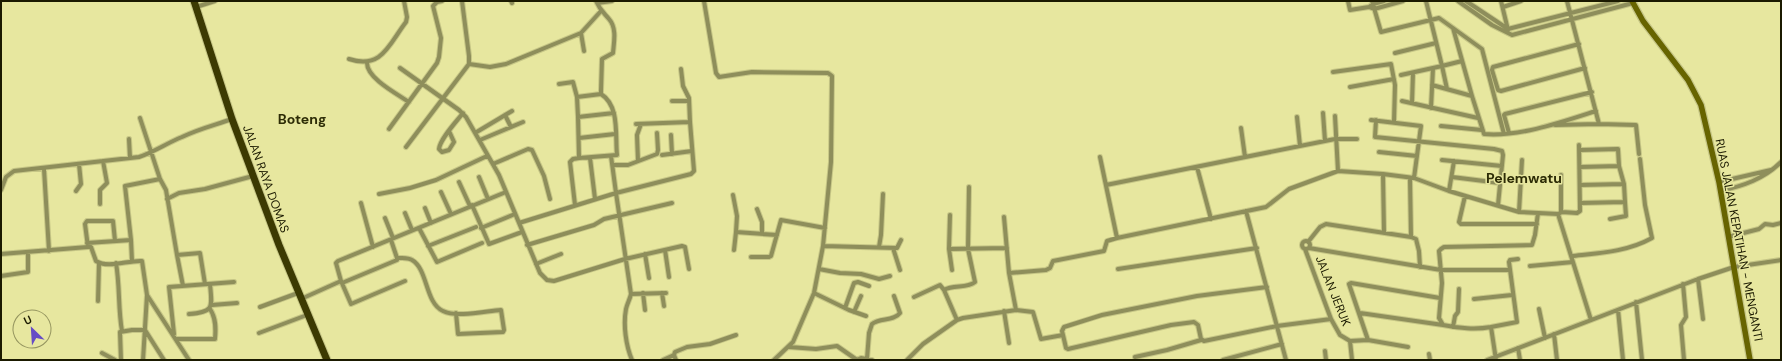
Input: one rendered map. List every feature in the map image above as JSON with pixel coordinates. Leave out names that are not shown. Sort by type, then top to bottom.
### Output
[{"type":"highway","name":"JALAN RAYA DOMAS","points":[[195,4],[232,120],[299,296],[327,360]]},
{"type":"main road","name":"RUAS JALAN KEPATIHAN - MENGANTI","points":[[1633,2],[1643,21],[1688,80],[1701,105],[1719,182],[1750,360]]},
{"type":"street","points":[[195,4],[215,1]]},
{"type":"street","points":[[349,59],[367,62],[380,58],[406,22],[407,17],[404,1]]},
{"type":"street","points":[[389,129],[437,63],[441,51],[441,38],[433,6],[437,2],[442,1]]},
{"type":"street","points":[[406,147],[443,100],[468,64],[469,56],[462,1]]},
{"type":"street","points":[[612,1],[597,2],[601,11],[612,23],[614,39],[612,54],[602,59],[601,94],[611,104],[614,113],[617,155],[615,165],[616,193],[631,294],[626,308],[625,319],[627,344],[632,360]]},
{"type":"street","points":[[704,1],[716,73],[719,77],[752,72],[831,73],[831,162],[823,246],[819,269],[814,293],[796,336],[789,347],[774,360]]},
{"type":"street","points":[[1348,1],[1350,10],[1403,1]]},
{"type":"street","points":[[1370,6],[1384,1]]},
{"type":"street","points":[[1426,1],[1447,89]]},
{"type":"street","points":[[1458,1],[1492,25],[1508,32],[1523,32],[1633,2]]},
{"type":"street","points":[[1466,1],[1508,32]]},
{"type":"street","points":[[1501,1],[1508,32]]},
{"type":"street","points":[[1503,6],[1520,1]]},
{"type":"street","points":[[1567,1],[1580,44],[1600,124]]},
{"type":"street","points":[[1508,32],[1618,1]]},
{"type":"street","points":[[1370,6],[1381,32],[1439,18],[1482,49],[1506,134]]},
{"type":"street","points":[[468,64],[498,67],[581,33],[601,11]]},
{"type":"street","points":[[1453,28],[1483,134],[1506,134],[1549,126],[1596,111]]},
{"type":"street","points":[[581,33],[584,51]]},
{"type":"street","points":[[1394,54],[1436,43]]},
{"type":"street","points":[[1580,44],[1493,67],[1492,70],[1498,90],[1501,91],[1585,68]]},
{"type":"street","points":[[1401,75],[1462,61]]},
{"type":"street","points":[[367,62],[367,68],[372,75],[409,102]]},
{"type":"street","points":[[1333,72],[1389,63],[1393,70],[1394,79],[1394,122]]},
{"type":"street","points":[[400,68],[463,113],[493,164],[519,222],[527,245],[544,277],[550,281],[554,281],[625,259],[684,246],[689,269]]},
{"type":"street","points":[[519,222],[575,204],[693,173],[689,100],[683,86],[681,68]]},
{"type":"street","points":[[1431,108],[1433,68]]},
{"type":"street","points":[[1412,103],[1413,73]]},
{"type":"street","points":[[1350,87],[1394,79]]},
{"type":"street","points":[[559,84],[573,82],[577,97],[579,158]]},
{"type":"street","points":[[1432,85],[1472,96]]},
{"type":"street","points":[[1506,134],[1505,114],[1592,92]]},
{"type":"street","points":[[577,97],[601,94]]},
{"type":"street","points":[[672,101],[689,100]]},
{"type":"street","points":[[1402,101],[1478,118]]},
{"type":"street","points":[[476,133],[512,111]]},
{"type":"street","points":[[449,131],[454,142],[449,150],[442,152],[439,147],[449,131],[463,113]]},
{"type":"street","points":[[578,117],[614,113]]},
{"type":"street","points":[[1323,113],[1325,141]]},
{"type":"street","points":[[505,115],[511,127]]},
{"type":"street","points":[[1335,116],[1335,139],[1338,171]]},
{"type":"street","points":[[1297,117],[1300,146]]},
{"type":"street","points":[[140,118],[153,153],[160,179],[166,190],[183,286]]},
{"type":"street","points":[[1,190],[6,177],[14,171],[130,158],[153,153],[167,144],[195,131],[232,120]]},
{"type":"street","points":[[1411,237],[1412,178],[1416,156],[1419,142],[1422,127],[1420,125],[1373,120],[1375,137],[1419,142],[1499,150],[1503,153],[1498,205]]},
{"type":"street","points":[[480,140],[524,122]]},
{"type":"street","points":[[636,124],[690,122]]},
{"type":"street","points":[[638,161],[637,135],[641,124]]},
{"type":"street","points":[[1549,126],[1600,124],[1636,125],[1645,204],[1652,238],[1632,247],[1610,252],[1571,256]]},
{"type":"street","points":[[1441,126],[1482,130]]},
{"type":"street","points":[[1241,128],[1245,157]]},
{"type":"street","points":[[615,165],[628,165],[658,153],[657,133]]},
{"type":"street","points":[[579,138],[615,134]]},
{"type":"street","points":[[671,135],[672,154]]},
{"type":"street","points":[[129,138],[130,158]]},
{"type":"street","points":[[1106,185],[1335,139],[1357,139]]},
{"type":"street","points":[[1009,273],[1046,270],[1050,268],[1053,261],[1104,251],[1107,241],[1117,238],[1266,207],[1289,189],[1338,171],[1383,174],[1412,178],[1464,196],[1519,212],[1578,212],[1580,203],[1579,147],[1618,149],[1619,166],[1624,184],[1626,216],[1610,218]]},
{"type":"street","points":[[493,164],[528,149],[532,150],[544,176],[550,198]]},
{"type":"street","points":[[662,155],[692,151]]},
{"type":"street","points":[[1379,152],[1416,156]]},
{"type":"street","points":[[575,204],[570,162],[573,159],[579,158],[617,155]]},
{"type":"street","points":[[379,194],[410,188],[436,180],[487,156]]},
{"type":"street","points":[[611,156],[615,165]]},
{"type":"street","points":[[1100,157],[1117,238]]},
{"type":"street","points":[[590,158],[595,199]]},
{"type":"street","points":[[1442,160],[1502,166]]},
{"type":"street","points":[[1519,212],[1522,160]]},
{"type":"street","points":[[100,204],[100,190],[107,183],[103,161]]},
{"type":"street","points":[[1449,191],[1454,162]]},
{"type":"street","points":[[1720,191],[1746,184],[1773,170],[1781,162]]},
{"type":"street","points":[[76,191],[81,184],[79,164]]},
{"type":"street","points":[[1580,167],[1619,166]]},
{"type":"street","points":[[1196,167],[1211,219]]},
{"type":"street","points":[[44,168],[49,251]]},
{"type":"street","points":[[1719,182],[1773,170]]},
{"type":"street","points":[[1,174],[6,177]]},
{"type":"street","points":[[1383,174],[1384,233]]},
{"type":"street","points":[[1561,175],[1559,213],[1591,320]]},
{"type":"street","points":[[167,199],[179,193],[204,189],[254,176]]},
{"type":"street","points":[[479,177],[488,199]]},
{"type":"street","points":[[1452,177],[1500,183]]},
{"type":"street","points":[[132,261],[125,186],[160,179]]},
{"type":"street","points":[[460,182],[487,241],[491,244],[522,232]]},
{"type":"street","points":[[1580,185],[1624,184]]},
{"type":"street","points":[[944,290],[948,287],[971,285],[975,282],[968,249],[969,187]]},
{"type":"street","points":[[441,192],[451,214]]},
{"type":"street","points":[[405,281],[351,304],[341,282],[336,266],[338,261],[506,192]]},
{"type":"street","points":[[879,247],[883,194]]},
{"type":"street","points":[[733,195],[737,216],[734,250]]},
{"type":"street","points":[[1464,196],[1459,222],[1461,224],[1537,224]]},
{"type":"street","points":[[1580,203],[1625,202]]},
{"type":"street","points":[[361,203],[373,247]]},
{"type":"street","points":[[527,245],[594,225],[604,219],[672,203]]},
{"type":"street","points":[[425,208],[431,223]]},
{"type":"street","points":[[757,209],[762,222],[762,234]]},
{"type":"street","points":[[1246,211],[1286,360]]},
{"type":"street","points":[[405,213],[412,230]]},
{"type":"street","points":[[1443,325],[1439,318],[1441,270],[1439,252],[1442,248],[1532,246],[1538,213]]},
{"type":"street","points":[[481,228],[515,214]]},
{"type":"street","points":[[950,215],[949,249],[952,270]]},
{"type":"street","points":[[1004,217],[1009,273],[1016,310]]},
{"type":"street","points":[[385,218],[397,258]]},
{"type":"street","points":[[751,257],[770,257],[780,222],[784,220],[825,228]]},
{"type":"street","points":[[98,301],[99,263],[96,261],[93,249],[88,245],[85,224],[87,221],[113,221],[115,241]]},
{"type":"street","points":[[1728,237],[1759,229],[1765,224],[1773,225],[1781,223]]},
{"type":"street","points":[[1307,248],[1310,244],[1308,242],[1320,226],[1326,224],[1411,237],[1414,238],[1417,244],[1420,267]]},
{"type":"street","points":[[428,246],[476,227]]},
{"type":"street","points":[[420,228],[437,262],[482,242]]},
{"type":"street","points":[[736,232],[777,235]]},
{"type":"street","points":[[1,254],[49,251],[131,240]]},
{"type":"street","points":[[823,246],[892,248],[899,246],[901,240]]},
{"type":"street","points":[[1308,242],[1304,241],[1302,244],[1303,248],[1441,270],[1510,270]]},
{"type":"street","points":[[892,248],[900,270]]},
{"type":"street","points":[[949,249],[1007,248]]},
{"type":"street","points":[[1118,269],[1256,248]]},
{"type":"street","name":"JALAN JERUK","points":[[1307,248],[1331,319],[1340,335],[1350,341],[1368,340],[1408,347]]},
{"type":"street","points":[[665,250],[669,277]]},
{"type":"street","points":[[1,276],[28,272],[28,252]]},
{"type":"street","points":[[177,255],[200,253],[205,284]]},
{"type":"street","points":[[536,264],[561,254]]},
{"type":"street","points":[[645,254],[649,278]]},
{"type":"street","points":[[260,307],[341,282],[397,260],[397,258],[408,258],[414,260],[418,265],[436,305],[444,312],[456,314],[501,310],[504,330],[503,332],[458,334],[456,314]]},
{"type":"street","points":[[1360,313],[1472,330],[1517,322],[1512,295],[1509,261],[1518,259]]},
{"type":"street","points":[[1487,360],[1496,358],[1518,348],[1683,284],[1734,267],[1781,260]]},
{"type":"street","points":[[99,263],[132,261],[142,262],[147,295],[143,360]]},
{"type":"street","points":[[1530,266],[1573,262]]},
{"type":"street","points":[[116,263],[119,275],[119,313],[122,331],[119,334],[121,360]]},
{"type":"street","points":[[819,269],[840,273],[861,274],[879,279],[890,276]]},
{"type":"street","points":[[1698,279],[1703,319]]},
{"type":"street","points":[[176,338],[169,288],[170,286],[234,282]]},
{"type":"street","points":[[845,308],[854,282],[869,286]]},
{"type":"street","points":[[1368,340],[1360,313],[1349,286],[1351,283],[1440,298]]},
{"type":"street","points":[[176,338],[215,339],[215,325],[211,307],[210,284]]},
{"type":"street","points":[[1683,284],[1686,317],[1681,325],[1684,360]]},
{"type":"street","points":[[914,297],[940,285],[944,290],[957,320]]},
{"type":"street","points":[[1202,340],[1198,325],[1194,322],[1171,325],[1068,349],[1066,348],[1062,330],[1064,327],[1102,315],[1197,296],[1267,287]]},
{"type":"street","points":[[1453,327],[1454,318],[1458,311],[1459,289]]},
{"type":"street","points":[[643,293],[646,310]]},
{"type":"street","points":[[631,294],[664,293],[664,306]]},
{"type":"street","points":[[814,293],[866,316]]},
{"type":"street","points":[[147,295],[189,360]]},
{"type":"street","points":[[1474,299],[1512,295]]},
{"type":"street","points":[[854,312],[861,296]]},
{"type":"street","points":[[789,347],[816,349],[836,346],[857,360],[870,359],[869,333],[872,324],[879,320],[894,318],[900,313],[894,296]]},
{"type":"street","points":[[1636,302],[1642,360]]},
{"type":"street","points":[[189,314],[203,313],[211,307],[237,303]]},
{"type":"street","points":[[1539,309],[1545,338]]},
{"type":"street","points":[[907,360],[923,344],[957,320],[1004,311],[1016,310],[1033,312],[1040,338],[1042,340],[1063,335]]},
{"type":"street","points":[[1618,310],[1623,360]]},
{"type":"street","points":[[1004,311],[1009,343]]},
{"type":"street","points":[[259,333],[307,314]]},
{"type":"street","points":[[1135,357],[1202,340],[1204,341],[1277,326],[1331,319]]},
{"type":"street","points":[[1491,327],[1496,358]]},
{"type":"street","points":[[122,331],[145,330]]},
{"type":"street","points":[[145,330],[164,360]]},
{"type":"street","points":[[1554,334],[1557,360]]},
{"type":"street","points":[[663,360],[675,358],[675,352],[687,347],[710,344],[736,335]]},
{"type":"street","points":[[1350,341],[1352,360]]},
{"type":"street","points":[[1223,360],[1282,344]]},
{"type":"street","points":[[1518,348],[1520,360]]},
{"type":"street","points":[[1325,351],[1326,360]]},
{"type":"street","points":[[102,353],[115,360]]},
{"type":"street","points":[[1429,354],[1430,360]]},
{"type":"district","name":"Boteng","points":[[302,119]]},
{"type":"district","name":"Pelemwatu","points":[[1524,178]]}]
